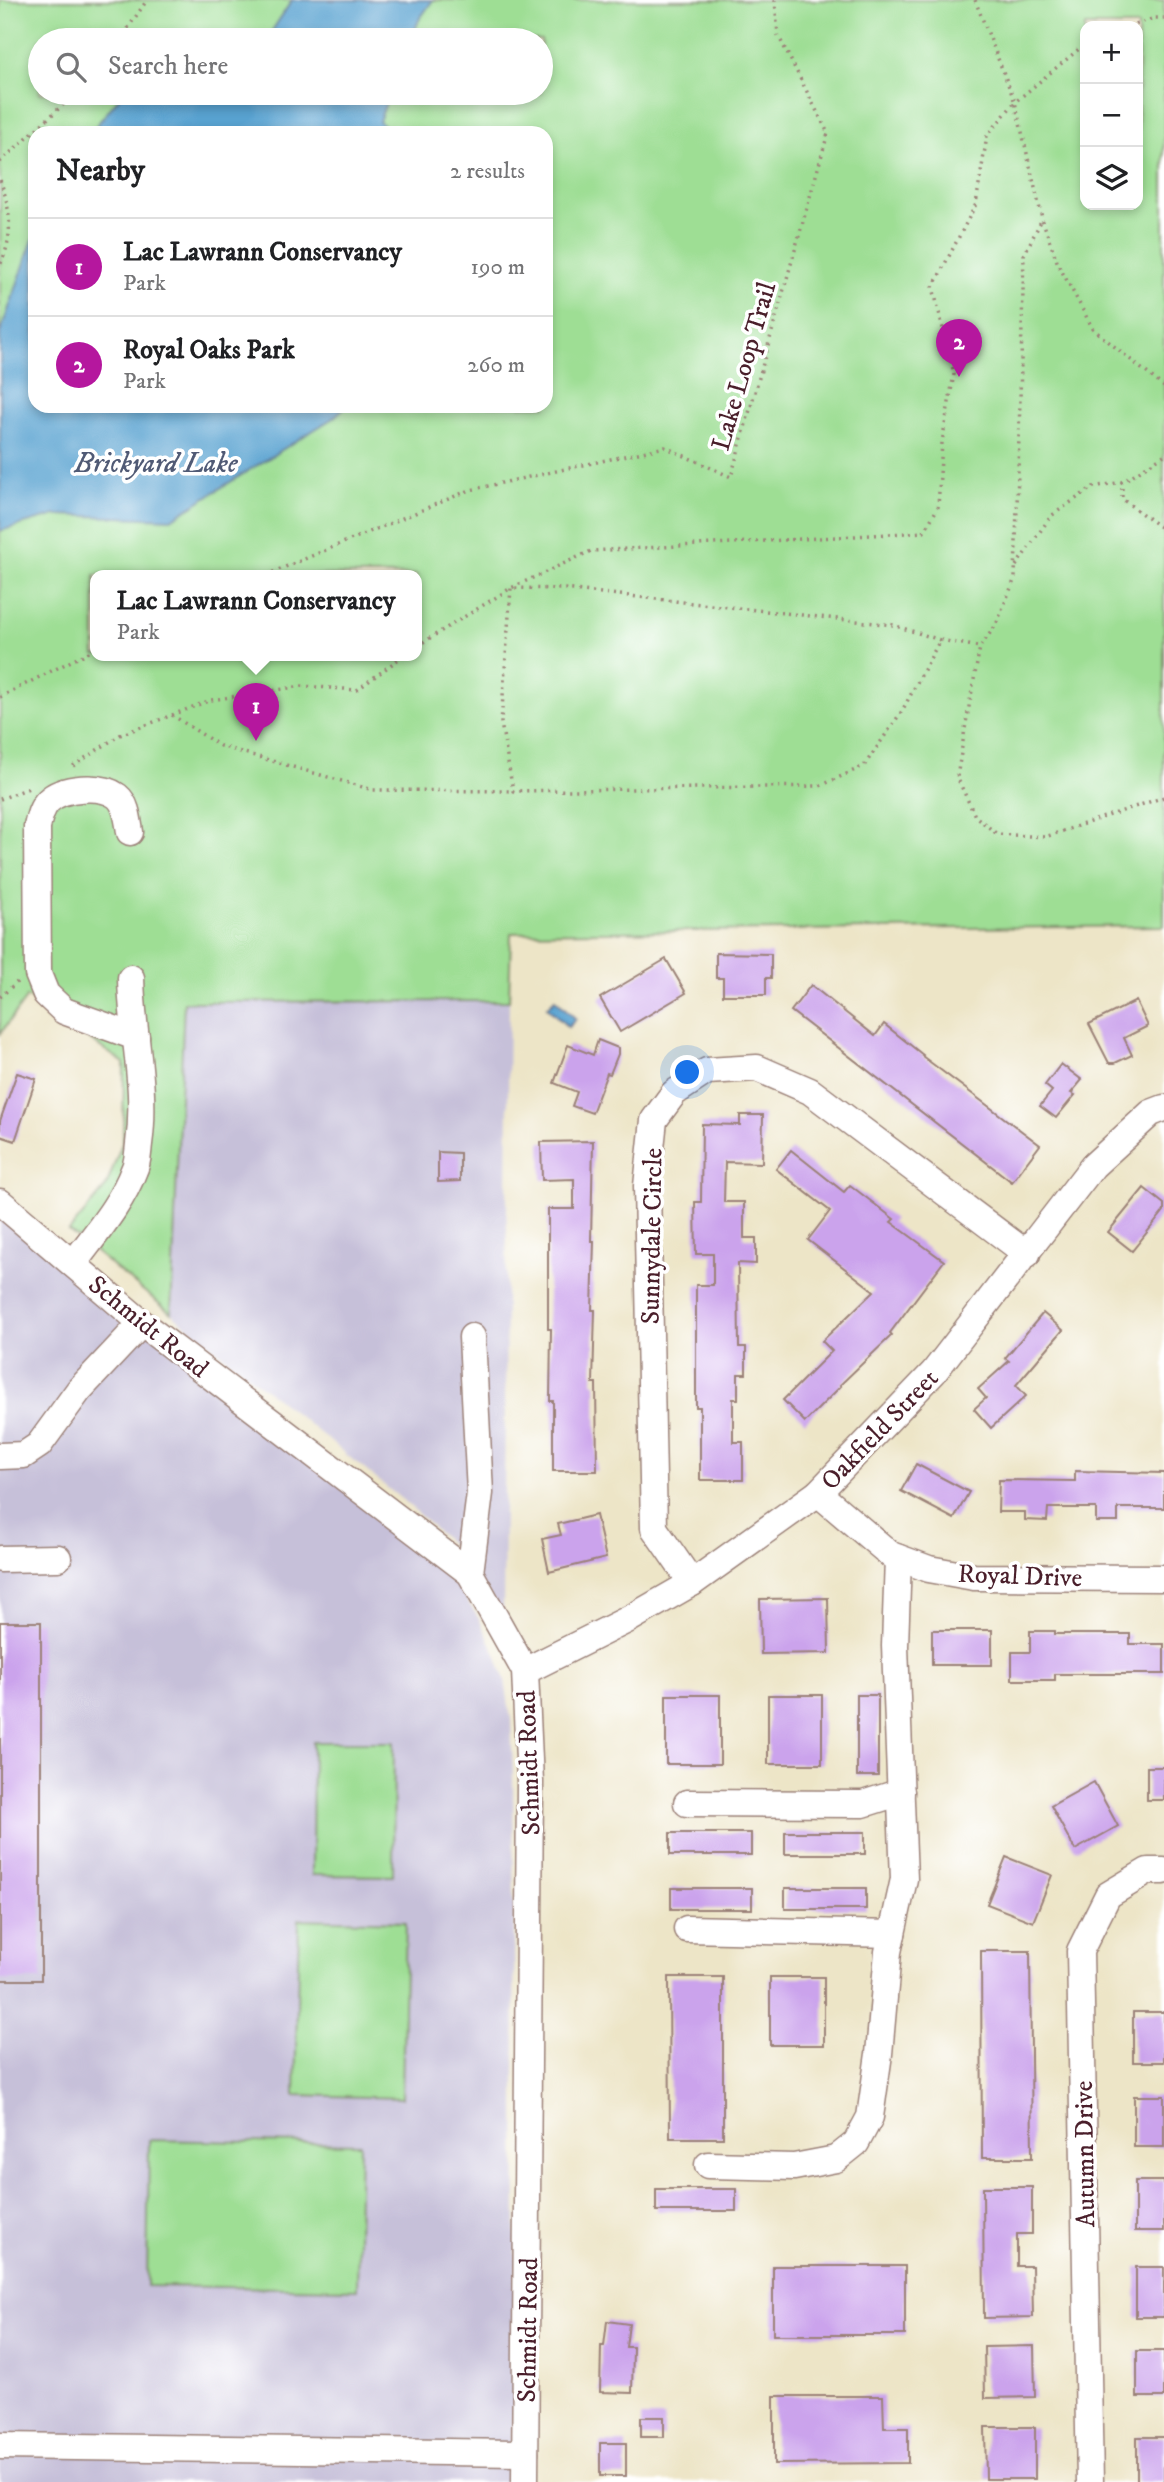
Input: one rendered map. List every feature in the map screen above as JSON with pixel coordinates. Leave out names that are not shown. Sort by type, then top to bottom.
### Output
[{"type":"street","points":[[130,832],[127,813],[118,797],[103,790],[71,792],[54,797],[40,813],[37,827],[38,974],[46,994],[64,1011],[136,1037]]},
{"type":"street","points":[[73,1264],[122,1196],[136,1167],[142,1124],[141,1077],[131,978]]},
{"type":"street","name":"Sunnydale Circle","points":[[692,1583],[654,1528],[647,1186],[654,1120],[674,1093],[707,1071],[757,1068],[810,1091],[1027,1254]]},
{"type":"street","name":"Oakfield Street","points":[[525,1671],[631,1618],[692,1583],[818,1493],[934,1372],[1093,1166],[1151,1113],[1164,1108]]},
{"type":"street","name":"Schmidt Road","points":[[0,1202],[142,1323],[470,1573],[525,1671],[530,1782],[526,2482]]},
{"type":"street","points":[[0,1456],[24,1455],[39,1445],[79,1390],[142,1323]]},
{"type":"street","points":[[470,1573],[480,1493],[472,1337]]},
{"type":"street","name":"Royal Drive","points":[[818,1493],[891,1555],[929,1569],[974,1577],[1164,1578]]},
{"type":"street","points":[[0,1559],[58,1558]]},
{"type":"street","points":[[708,2165],[794,2167],[836,2159],[856,2143],[870,2117],[892,1934],[904,1879],[895,1646],[898,1558]]},
{"type":"street","points":[[687,1803],[863,1804],[901,1792]]},
{"type":"street","name":"Autumn Drive","points":[[1090,2482],[1080,1951],[1108,1895],[1148,1871],[1164,1871]]},
{"type":"street","points":[[687,1929],[892,1934]]},
{"type":"street","points":[[0,2446],[525,2453]]},
{"type":"path","points":[[128,28],[147,0]]},
{"type":"path","name":"Lake Loop Trail","points":[[278,570],[470,490],[665,447],[731,477],[828,133],[778,35],[775,0]]},
{"type":"path","points":[[975,0],[1014,102],[1042,219],[1058,264],[1093,329],[1164,387]]},
{"type":"path","points":[[1143,22],[1164,18]]},
{"type":"path","points":[[422,643],[511,588],[591,551],[925,532],[938,507],[942,442],[954,373],[933,287],[976,204],[988,136],[1014,102],[1080,48]]},
{"type":"path","points":[[40,126],[63,105]]},
{"type":"path","points":[[0,162],[28,137]]},
{"type":"path","points":[[0,180],[9,205],[8,249],[0,265]]},
{"type":"path","points":[[1042,219],[1024,255],[1015,578],[996,625],[980,647],[957,777],[975,816],[997,834],[1045,837],[1164,797]]},
{"type":"path","points":[[1016,567],[1051,516],[1093,487],[1122,482],[1164,454]]},
{"type":"path","points":[[1122,482],[1122,499],[1164,530]]},
{"type":"path","points":[[511,588],[565,589],[893,625],[940,640],[980,647]]},
{"type":"path","points":[[511,588],[501,723],[513,791]]},
{"type":"path","points":[[172,715],[219,746],[373,790],[513,791],[820,786],[864,766],[902,711],[940,640]]},
{"type":"path","points":[[0,697],[90,652]]},
{"type":"path","points":[[54,797],[51,781],[120,735],[211,700],[303,686],[357,690],[396,661]]},
{"type":"shaded area","points":[[509,1001],[503,1613],[453,1546],[410,1506],[171,1313],[184,1002]]},
{"type":"shaded area","points":[[0,1208],[432,1557],[456,1584],[479,1619],[496,1654],[505,1680],[511,1720],[513,1776],[517,2395],[506,2482],[0,2482]]},
{"type":"green space","points":[[0,0],[1164,0],[1164,926],[511,933],[509,1001],[184,1002],[171,1313],[69,1231],[106,1187],[123,1140],[124,1063],[27,997],[0,1034]]},
{"type":"green space","points":[[313,1742],[394,1742],[393,1876],[312,1875]]},
{"type":"green space","points":[[299,1919],[406,1922],[402,2098],[295,2095]]},
{"type":"green space","points":[[149,2140],[360,2144],[357,2289],[147,2286]]},
{"type":"water","points":[[292,0],[433,0],[416,28],[274,28]]},
{"type":"water","points":[[113,105],[385,105],[379,121],[384,126],[96,126]]},
{"type":"water","name":"Brickyard Lake","points":[[28,254],[28,413],[338,413],[171,519],[56,515],[0,531],[0,333]]},
{"type":"water","points":[[555,999],[576,1019],[568,1027],[547,1007]]},
{"type":"building","points":[[716,953],[771,954],[771,978],[766,978],[766,995],[723,995],[723,978],[716,978]]},
{"type":"building","points":[[666,959],[686,993],[620,1032],[600,998]]},
{"type":"building","points":[[811,985],[875,1036],[884,1024],[1040,1145],[1012,1182],[791,1011]]},
{"type":"building","points":[[1136,1001],[1148,1026],[1124,1038],[1132,1055],[1109,1063],[1089,1024]]},
{"type":"building","points":[[598,1040],[618,1048],[618,1054],[610,1074],[607,1073],[592,1113],[572,1106],[577,1092],[554,1083],[568,1045],[593,1055]]},
{"type":"building","points":[[1061,1064],[1082,1080],[1071,1093],[1075,1095],[1056,1118],[1040,1106],[1052,1091],[1045,1085]]},
{"type":"building","points":[[17,1073],[36,1079],[15,1141],[0,1136],[0,1121]]},
{"type":"building","points":[[740,1115],[763,1115],[762,1163],[725,1162],[724,1202],[744,1202],[744,1238],[756,1238],[756,1264],[738,1263],[739,1347],[746,1347],[746,1374],[738,1374],[738,1399],[733,1399],[733,1442],[743,1442],[743,1480],[700,1480],[700,1407],[696,1407],[696,1285],[713,1285],[713,1254],[696,1254],[695,1202],[701,1202],[702,1124],[740,1125]]},
{"type":"building","points":[[593,1141],[591,1241],[594,1241],[592,1310],[595,1310],[593,1383],[596,1383],[597,1471],[553,1471],[551,1329],[548,1329],[548,1209],[574,1209],[574,1179],[542,1180],[541,1142]]},
{"type":"building","points":[[791,1150],[844,1192],[850,1185],[894,1219],[891,1222],[944,1261],[890,1333],[892,1335],[805,1422],[783,1400],[832,1351],[822,1341],[874,1291],[808,1240],[830,1211],[776,1169]]},
{"type":"building","points":[[438,1152],[460,1153],[460,1181],[438,1182]]},
{"type":"building","points":[[1144,1188],[1164,1204],[1164,1211],[1132,1251],[1108,1232]]},
{"type":"building","points":[[1043,1313],[1063,1330],[1016,1385],[1026,1396],[991,1428],[974,1409],[986,1398],[978,1389],[1009,1361],[1005,1358]]},
{"type":"building","points":[[916,1464],[969,1492],[954,1519],[901,1491]]},
{"type":"building","points":[[1075,1471],[1164,1473],[1164,1508],[1118,1508],[1118,1522],[1096,1522],[1096,1508],[1048,1508],[1047,1521],[1025,1520],[1025,1512],[998,1512],[999,1480],[1075,1481]]},
{"type":"building","points":[[596,1515],[606,1558],[549,1572],[542,1539],[561,1535],[558,1524]]},
{"type":"building","points":[[828,1598],[829,1653],[761,1654],[760,1599]]},
{"type":"building","points":[[0,1622],[41,1622],[41,1980],[0,1980]]},
{"type":"building","points":[[932,1630],[992,1630],[992,1665],[932,1665]]},
{"type":"building","points":[[1030,1631],[1055,1631],[1055,1634],[1130,1634],[1130,1644],[1164,1644],[1164,1674],[1055,1674],[1055,1680],[1012,1680],[1012,1652],[1030,1652]]},
{"type":"building","points":[[666,1695],[720,1695],[720,1764],[666,1764]]},
{"type":"building","points":[[768,1695],[822,1695],[822,1764],[768,1764]]},
{"type":"building","points":[[857,1695],[878,1695],[878,1776],[857,1776]]},
{"type":"building","points":[[1147,1767],[1164,1767],[1164,1800],[1147,1800]]},
{"type":"building","points":[[1094,1782],[1118,1826],[1075,1850],[1051,1806]]},
{"type":"building","points":[[785,1832],[865,1832],[865,1854],[785,1854]]},
{"type":"building","points":[[670,1833],[751,1833],[751,1855],[670,1855]]},
{"type":"building","points":[[1006,1857],[1052,1875],[1033,1922],[987,1904]]},
{"type":"building","points":[[671,1888],[752,1888],[752,1909],[671,1909]]},
{"type":"building","points":[[785,1888],[866,1888],[866,1909],[785,1909]]},
{"type":"building","points":[[981,1951],[1030,1951],[1032,2158],[982,2158]]},
{"type":"building","points":[[669,1977],[723,1977],[723,2138],[670,2138]]},
{"type":"building","points":[[770,1977],[824,1977],[824,2045],[770,2045]]},
{"type":"building","points":[[1133,2012],[1164,2012],[1164,2062],[1133,2062]]},
{"type":"building","points":[[1134,2096],[1164,2096],[1164,2147],[1134,2147]]},
{"type":"building","points":[[1135,2181],[1164,2181],[1164,2231],[1135,2231]]},
{"type":"building","points":[[983,2187],[1032,2187],[1032,2234],[1017,2234],[1017,2266],[1032,2266],[1033,2317],[984,2318]]},
{"type":"building","points":[[656,2189],[736,2189],[736,2211],[656,2211]]},
{"type":"building","points":[[773,2266],[905,2266],[905,2335],[773,2335]]},
{"type":"building","points":[[1136,2267],[1164,2267],[1164,2317],[1136,2317]]},
{"type":"building","points":[[607,2321],[629,2324],[626,2347],[633,2347],[632,2393],[600,2392],[601,2346],[604,2346]]},
{"type":"building","points":[[1034,2346],[1035,2397],[985,2398],[984,2347]]},
{"type":"building","points":[[1137,2351],[1164,2351],[1164,2397],[1137,2397]]},
{"type":"building","points":[[774,2396],[883,2396],[884,2428],[908,2428],[908,2463],[774,2464]]},
{"type":"building","points":[[641,2417],[664,2417],[664,2437],[641,2437]]},
{"type":"building","points":[[985,2427],[1035,2427],[1035,2479],[986,2479]]},
{"type":"building","points":[[1137,2437],[1164,2437],[1164,2482],[1137,2482]]},
{"type":"building","points":[[600,2443],[626,2443],[626,2476],[600,2476]]},
{"type":"place","name":"Royal Oaks Park","points":[[959,377]]},
{"type":"place","name":"Lac Lawrann Conservancy","points":[[256,741]]}]
